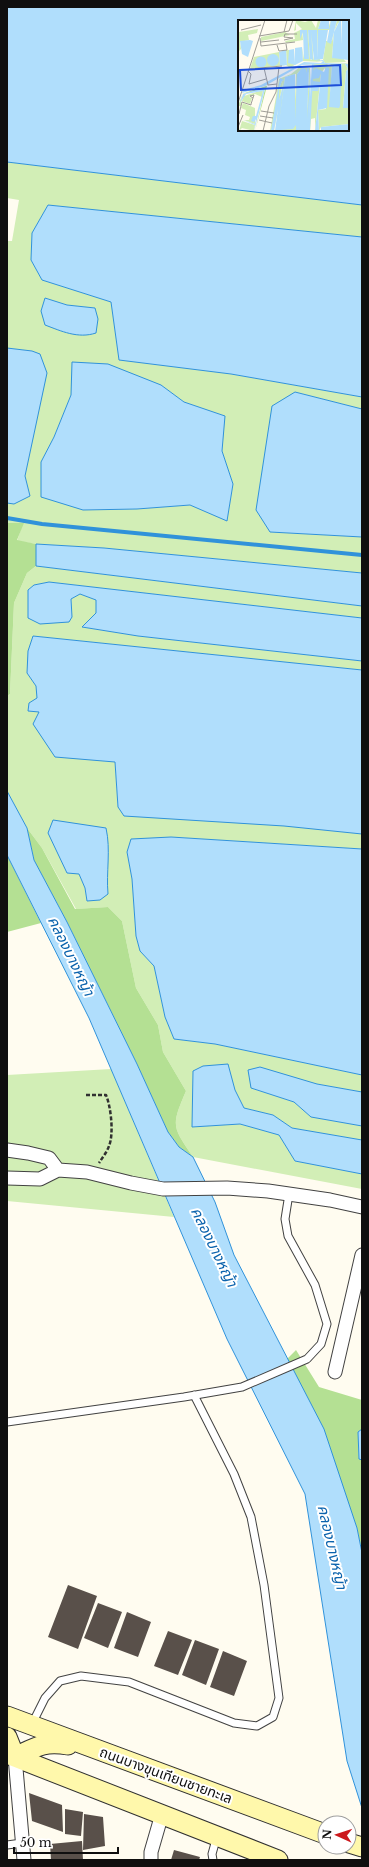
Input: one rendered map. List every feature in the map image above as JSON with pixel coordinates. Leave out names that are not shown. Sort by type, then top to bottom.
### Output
[{"type":"main road","name":"ถนนบางขุนเทียนชายทะเล","points":[[7,1716],[317,1831]]},
{"type":"main road","points":[[7,1737],[11,1756]]},
{"type":"main road","points":[[11,1756],[41,1744],[52,1742],[90,1747]]},
{"type":"main road","points":[[11,1756],[218,1836],[272,1859]]},
{"type":"street","points":[[7,1150],[49,1158],[58,1170]]},
{"type":"street","points":[[7,1178],[40,1179],[58,1170],[92,1173],[163,1189],[227,1188],[268,1191],[330,1200],[362,1208]]},
{"type":"street","points":[[335,1372],[362,1255]]},
{"type":"street","points":[[11,1756],[24,1860]]},
{"type":"street","points":[[151,1860],[151,1852],[162,1814]]},
{"type":"lane","points":[[7,1422],[194,1395],[244,1386],[307,1359],[320,1344],[327,1324],[315,1285],[288,1236],[285,1219],[289,1194]]},
{"type":"lane","points":[[31,1726],[45,1698],[60,1681],[81,1676],[130,1682],[234,1723],[257,1726],[273,1718],[278,1698],[264,1585],[251,1517],[234,1474],[194,1395]]},
{"type":"lane","points":[[212,1860],[212,1854],[218,1836]]},
{"type":"lane","points":[[7,1845],[22,1843]]},
{"type":"path","points":[[86,1095],[106,1095],[110,1103],[110,1146],[92,1173]]},
{"type":"green space","points":[[7,162],[362,205],[362,237],[48,205],[32,233],[31,260],[42,280],[111,302],[119,360],[231,374],[362,397],[362,409],[295,392],[270,532],[362,537],[362,573],[104,548],[36,544],[17,541],[23,523],[7,523],[7,503],[14,503],[30,496],[25,476],[31,447],[32,351],[7,348],[7,241],[12,241],[19,200],[7,198]],"holes":[[[45,298],[67,305],[95,308],[41,311]],[[161,385],[184,402],[224,416],[222,451],[233,484],[227,520],[190,505],[137,509],[83,510],[41,462],[54,437],[71,395]]]},
{"type":"green space","points":[[7,523],[24,523],[17,540],[36,544],[36,566],[27,573],[14,603],[10,694],[7,696]]},
{"type":"green space","points":[[36,566],[362,606],[362,618],[49,582],[34,585],[28,590],[72,617],[71,599],[80,594],[96,600],[96,613],[82,627],[138,636],[362,661],[362,670],[33,636],[27,673],[36,686],[40,711],[103,761],[115,762],[118,807],[362,834],[362,849],[171,837],[127,852],[132,879],[136,936],[140,951],[154,966],[165,1017],[174,1039],[215,1044],[362,1075],[362,1092],[317,1084],[251,1088],[294,1102],[311,1117],[362,1126],[362,1140],[292,1128],[273,1115],[244,1108],[235,1090],[193,1071],[192,1127],[240,1124],[279,1135],[295,1161],[362,1174],[362,1189],[193,1157],[181,1139],[176,1126],[176,1119],[186,1091],[163,1052],[158,1025],[136,988],[122,921],[108,907],[76,909],[42,848],[27,828],[7,791],[7,696],[10,694],[14,603],[27,573]],"holes":[[[95,827],[106,828],[108,844],[108,894],[87,901],[85,888],[79,874]]]},
{"type":"green space","points":[[27,828],[42,848],[75,909],[108,907],[122,921],[136,988],[158,1025],[163,1052],[186,1091],[176,1119],[176,1126],[181,1139],[193,1157],[179,1147],[168,1132],[137,1064],[67,922],[34,860]]},
{"type":"green space","points":[[7,855],[41,923],[7,932]]},
{"type":"green space","points":[[111,1069],[174,1217],[7,1201],[7,1075]]},
{"type":"green space","points":[[296,1350],[319,1387],[362,1400],[362,1429],[358,1432],[359,1459],[362,1460],[362,1553],[357,1528],[287,1359]]},
{"type":"water","points":[[7,7],[362,7],[362,205],[7,162]]},
{"type":"water","points":[[48,205],[362,237],[362,397],[231,374],[119,360],[111,302],[42,280],[31,260],[32,233]]},
{"type":"water","points":[[45,298],[67,305],[95,308],[98,319],[96,333],[89,335],[76,335],[45,325],[41,311]]},
{"type":"water","points":[[7,348],[32,351],[40,354],[47,373],[25,476],[30,496],[14,504],[7,503]]},
{"type":"water","points":[[72,362],[108,364],[161,385],[184,402],[225,416],[222,451],[233,484],[227,521],[190,505],[137,509],[83,510],[41,497],[41,462],[54,437],[71,395]]},
{"type":"water","points":[[295,392],[362,409],[362,537],[270,532],[256,510],[272,406]]},
{"type":"water","points":[[36,544],[104,548],[362,573],[362,606],[36,566]]},
{"type":"water","points":[[49,582],[362,618],[362,661],[138,636],[82,627],[96,613],[96,600],[80,594],[71,599],[72,617],[69,622],[40,624],[28,618],[28,590],[34,585]]},
{"type":"water","points":[[33,636],[362,670],[362,834],[284,826],[124,816],[118,807],[115,762],[55,757],[33,724],[39,712],[28,711],[29,703],[37,698],[36,686],[27,673],[28,651]]},
{"type":"water","name":"คลองบางหญ้า","points":[[7,791],[27,828],[34,860],[67,922],[137,1064],[168,1132],[179,1147],[193,1157],[215,1202],[234,1255],[324,1429],[357,1528],[362,1553],[362,1808],[347,1761],[305,1494],[227,1339],[89,1018],[7,855]]},
{"type":"water","points":[[53,820],[106,828],[108,844],[108,894],[100,900],[87,901],[85,888],[79,874],[67,873],[48,833]]},
{"type":"water","points":[[171,837],[362,849],[362,1075],[215,1044],[174,1039],[165,1017],[154,966],[140,951],[136,936],[132,879],[127,852],[131,839]]},
{"type":"water","points":[[228,1064],[235,1090],[244,1108],[273,1115],[292,1128],[362,1140],[362,1174],[295,1161],[279,1135],[240,1124],[192,1127],[193,1071],[203,1066]]},
{"type":"water","points":[[260,1067],[317,1084],[362,1092],[362,1126],[311,1117],[294,1102],[251,1088],[248,1070]]},
{"type":"water","points":[[362,1429],[362,1460],[359,1459],[358,1432]]},
{"type":"building","points":[[68,1585],[97,1596],[78,1649],[48,1637]]},
{"type":"building","points":[[98,1603],[122,1612],[108,1648],[84,1638]]},
{"type":"building","points":[[127,1612],[151,1622],[138,1657],[114,1648]]},
{"type":"building","points":[[168,1631],[192,1640],[178,1675],[154,1666]]},
{"type":"building","points":[[195,1640],[219,1649],[206,1685],[182,1675]]},
{"type":"building","points":[[223,1651],[247,1661],[234,1696],[210,1687]]},
{"type":"building","points":[[29,1793],[62,1805],[63,1832],[32,1821]]},
{"type":"building","points":[[65,1809],[83,1812],[81,1836],[65,1834]]},
{"type":"building","points":[[84,1814],[103,1817],[105,1846],[83,1850]]},
{"type":"building","points":[[82,1841],[83,1860],[51,1860],[50,1844]]},
{"type":"building","points":[[174,1850],[200,1857],[199,1860],[171,1860]]},
{"type":"waterway","points":[[7,518],[42,524],[362,555]]}]
